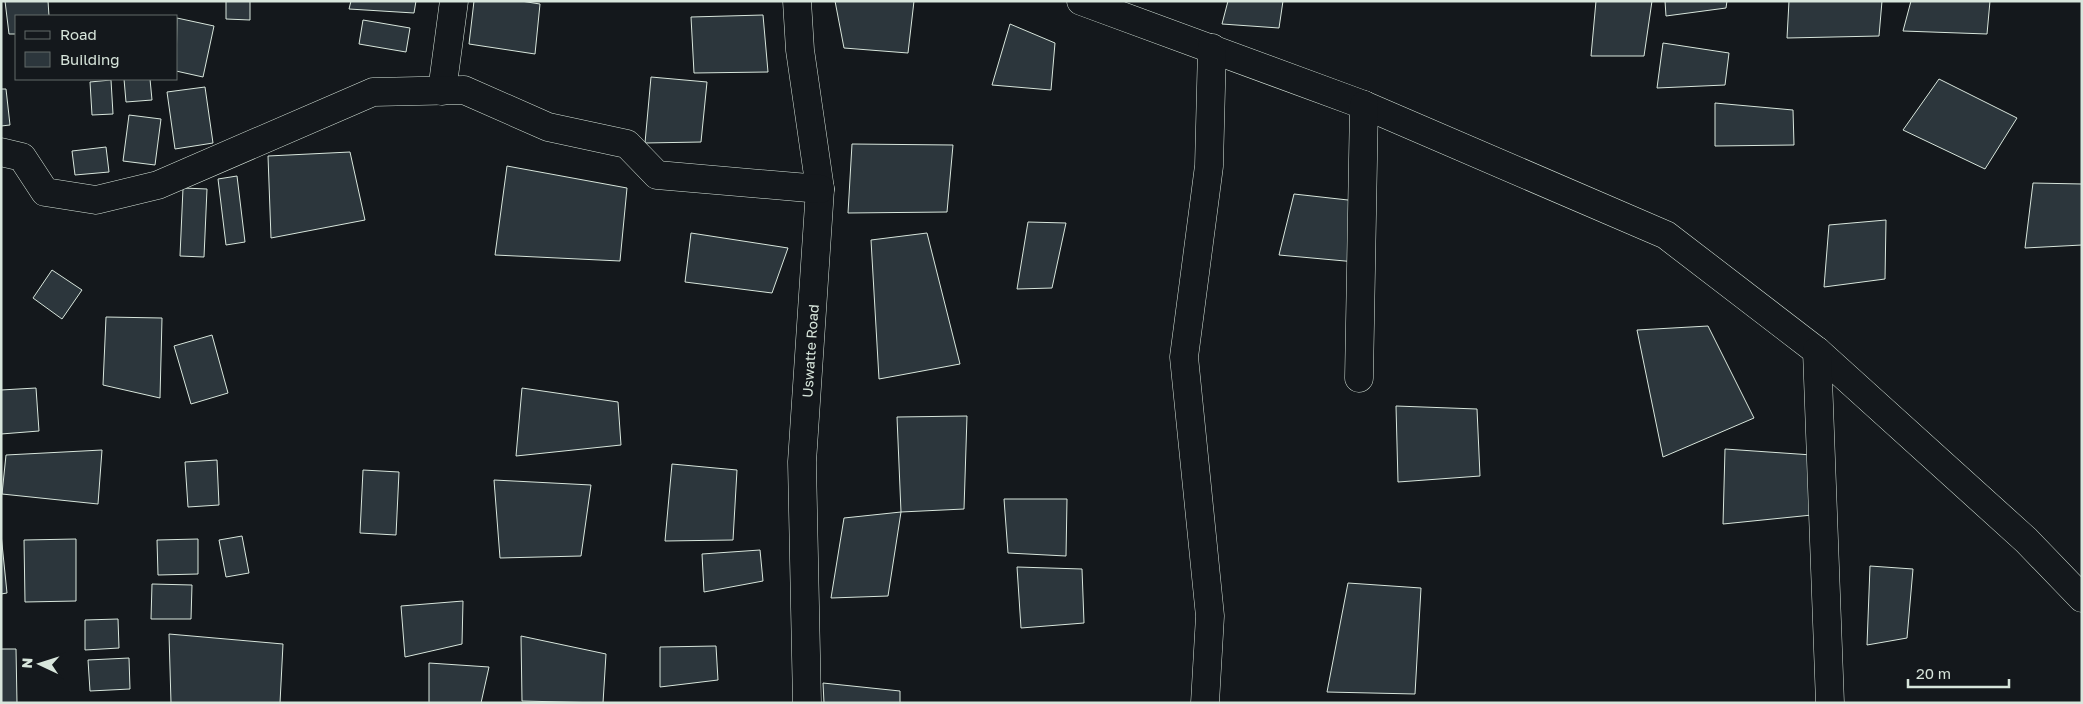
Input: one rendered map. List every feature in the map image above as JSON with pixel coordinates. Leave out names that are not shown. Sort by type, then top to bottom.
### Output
[{"type":"street","points":[[442,91],[454,1]]},
{"type":"street","name":"Uswatte Road","points":[[797,1],[800,50],[820,189],[802,462],[807,703]]},
{"type":"street","points":[[1081,1],[1364,105],[1666,234],[1817,351],[2026,540],[2082,598]]},
{"type":"street","points":[[1204,703],[1210,616],[1184,357],[1209,166],[1212,48]]},
{"type":"street","points":[[1,152],[22,157],[45,192],[96,200],[158,185],[372,92],[464,90],[548,127],[627,144],[657,175],[820,189]]},
{"type":"street","points":[[1359,378],[1364,105]]},
{"type":"street","points":[[1817,351],[1830,703]]},
{"type":"building","points":[[5,1],[48,1],[49,15],[15,15],[15,34],[9,34]]},
{"type":"building","points":[[226,1],[250,1],[250,20],[226,19]]},
{"type":"building","points":[[351,1],[416,1],[414,13],[349,9]]},
{"type":"building","points":[[474,1],[521,1],[540,4],[535,54],[469,44]]},
{"type":"building","points":[[835,1],[914,1],[908,53],[844,48]]},
{"type":"building","points":[[1228,1],[1283,1],[1279,28],[1222,24]]},
{"type":"building","points":[[1596,1],[1652,1],[1644,56],[1591,56]]},
{"type":"building","points":[[1665,1],[1727,1],[1726,8],[1666,16]]},
{"type":"building","points":[[1789,1],[1882,1],[1879,36],[1787,38]]},
{"type":"building","points":[[1911,1],[1990,1],[1987,34],[1903,31]]},
{"type":"building","points":[[763,15],[768,72],[694,73],[691,17]]},
{"type":"building","points":[[178,18],[214,26],[203,77],[178,71]]},
{"type":"building","points":[[363,20],[410,28],[406,52],[359,44]]},
{"type":"building","points":[[1010,24],[1055,43],[1051,90],[992,85]]},
{"type":"building","points":[[1663,43],[1729,53],[1725,85],[1657,88]]},
{"type":"building","points":[[651,77],[707,82],[701,142],[645,143]]},
{"type":"building","points":[[1939,79],[2017,118],[1985,169],[1903,130]]},
{"type":"building","points":[[111,80],[113,114],[92,115],[90,82]]},
{"type":"building","points":[[124,80],[150,80],[152,100],[126,102]]},
{"type":"building","points":[[205,87],[213,143],[175,149],[167,92]]},
{"type":"building","points":[[1,89],[6,89],[10,125],[1,126]]},
{"type":"building","points":[[1715,103],[1793,110],[1794,145],[1715,146]]},
{"type":"building","points":[[129,115],[161,119],[155,165],[123,161]]},
{"type":"building","points":[[852,144],[953,145],[947,212],[848,213]]},
{"type":"building","points":[[106,147],[109,172],[75,175],[72,151]]},
{"type":"building","points":[[350,152],[365,220],[271,238],[268,156]]},
{"type":"building","points":[[507,166],[627,188],[620,261],[495,255]]},
{"type":"building","points":[[237,176],[245,242],[226,245],[218,179]]},
{"type":"building","points":[[2033,183],[2082,184],[2082,245],[2025,248]]},
{"type":"building","points":[[183,188],[207,189],[204,257],[180,256]]},
{"type":"building","points":[[1294,194],[1357,201],[1356,262],[1279,255]]},
{"type":"building","points":[[1886,220],[1885,279],[1824,287],[1829,225]]},
{"type":"building","points":[[1028,222],[1066,223],[1052,288],[1017,289]]},
{"type":"building","points":[[691,233],[788,248],[772,293],[685,282]]},
{"type":"building","points":[[927,233],[960,364],[879,379],[871,240]]},
{"type":"building","points":[[52,270],[82,290],[62,319],[33,298]]},
{"type":"building","points":[[106,317],[162,318],[160,398],[103,385]]},
{"type":"building","points":[[1708,326],[1754,418],[1663,457],[1637,330]]},
{"type":"building","points":[[212,335],[228,393],[191,404],[174,346]]},
{"type":"building","points":[[36,388],[39,431],[1,434],[1,390]]},
{"type":"building","points":[[522,388],[618,402],[621,445],[516,456]]},
{"type":"building","points":[[1396,406],[1477,409],[1480,476],[1398,482]]},
{"type":"building","points":[[967,416],[964,509],[901,512],[897,417]]},
{"type":"building","points":[[1725,449],[1812,455],[1812,515],[1723,524]]},
{"type":"building","points":[[102,450],[98,504],[2,494],[6,455]]},
{"type":"building","points":[[217,460],[219,505],[188,507],[185,462]]},
{"type":"building","points":[[672,464],[737,470],[733,540],[665,541]]},
{"type":"building","points":[[363,470],[399,472],[396,535],[360,533]]},
{"type":"building","points":[[494,480],[591,485],[581,556],[500,558]]},
{"type":"building","points":[[1004,499],[1067,499],[1066,556],[1008,553]]},
{"type":"building","points":[[901,512],[888,596],[831,598],[844,518]]},
{"type":"building","points":[[1,534],[7,593],[1,594]]},
{"type":"building","points":[[242,536],[249,573],[226,577],[219,540]]},
{"type":"building","points":[[76,539],[76,601],[25,602],[24,540]]},
{"type":"building","points":[[198,539],[198,574],[158,575],[157,540]]},
{"type":"building","points":[[760,550],[763,581],[704,592],[702,554]]},
{"type":"building","points":[[1870,566],[1913,569],[1907,638],[1867,645]]},
{"type":"building","points":[[1017,567],[1082,569],[1084,623],[1021,628]]},
{"type":"building","points":[[1348,583],[1421,588],[1415,694],[1327,692]]},
{"type":"building","points":[[152,584],[192,585],[191,619],[151,619]]},
{"type":"building","points":[[463,601],[462,644],[405,657],[401,606]]},
{"type":"building","points":[[118,619],[119,648],[85,650],[85,620]]},
{"type":"building","points":[[169,634],[283,644],[280,703],[171,703]]},
{"type":"building","points":[[521,636],[606,654],[603,703],[522,701]]},
{"type":"building","points":[[716,646],[718,680],[660,687],[660,647]]},
{"type":"building","points":[[1,649],[16,649],[17,703],[1,703]]},
{"type":"building","points":[[129,658],[130,689],[90,691],[88,660]]},
{"type":"building","points":[[429,663],[489,667],[481,703],[429,703]]},
{"type":"building","points":[[823,683],[900,691],[900,703],[824,703]]}]
